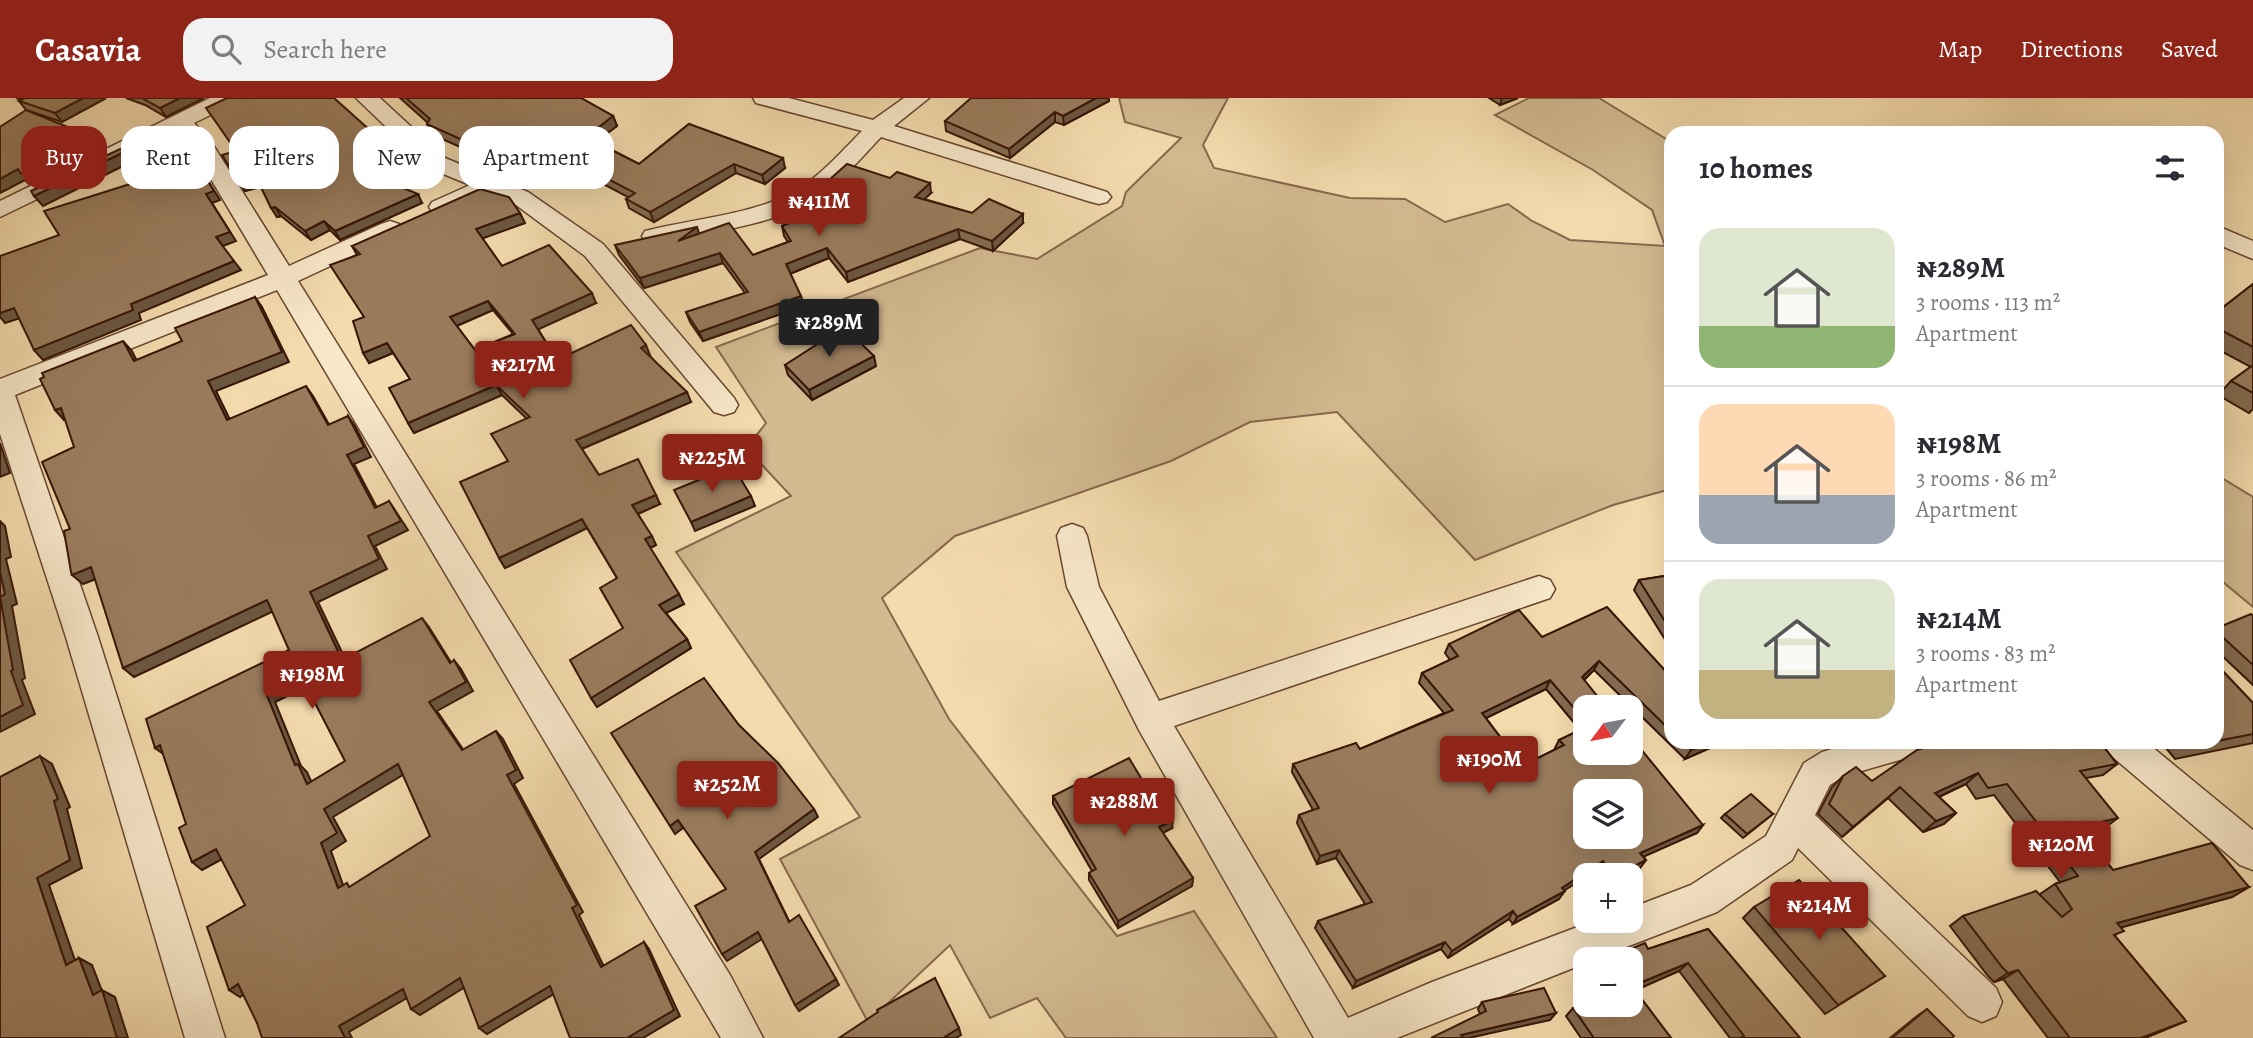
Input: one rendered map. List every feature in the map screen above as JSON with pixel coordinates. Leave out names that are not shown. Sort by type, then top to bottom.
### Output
[{"type":"street","points":[[0,210],[227,98]]},
{"type":"street","points":[[367,98],[426,155],[459,173]]},
{"type":"street","points":[[764,98],[877,128],[1099,197]]},
{"type":"street","points":[[594,250],[769,211],[798,200],[832,175],[877,128],[918,98]]},
{"type":"street","points":[[180,123],[199,140],[281,279],[716,989],[743,1038]]},
{"type":"street","points":[[205,1038],[81,634],[0,391],[281,279],[480,189]]},
{"type":"street","points":[[499,189],[520,197],[594,250],[724,405]]},
{"type":"street","points":[[2224,237],[2253,251]]},
{"type":"street","points":[[1072,536],[1083,587],[1151,719],[1337,1038]]},
{"type":"street","points":[[1151,719],[1539,589]]},
{"type":"street","points":[[1350,1038],[1432,1002],[1703,899],[1779,848],[1817,774],[1835,763],[1886,749]]},
{"type":"street","points":[[2128,749],[2253,853]]},
{"type":"street","points":[[1793,818],[1982,1002]]},
{"type":"shaded area","points":[[1119,98],[1228,98],[1203,145],[1214,168],[1350,198],[1405,199],[1445,222],[1508,204],[1532,221],[1570,240],[1664,246],[1664,491],[1613,505],[1475,560],[1337,412],[1250,422],[1171,461],[955,536],[882,598],[949,719],[1117,936],[1194,911],[1277,1038],[1066,1038],[1037,998],[990,1018],[950,945],[868,1022],[780,859],[860,817],[676,552],[791,496],[761,464],[744,451],[766,423],[716,347],[980,248],[1037,259],[1122,206],[1126,192],[1181,138],[1125,122]]},
{"type":"shaded area","points":[[1529,98],[1599,98],[1664,138],[1664,243],[1652,210],[1593,170],[1495,115]]},
{"type":"shaded area","points":[[2224,479],[2253,497],[2253,607],[2224,583]]},
{"type":"building","points":[[25,98],[83,98],[55,113],[19,101]]},
{"type":"building","points":[[142,98],[180,98],[160,108]]},
{"type":"building","points":[[227,98],[334,98],[365,126],[353,126],[353,189],[406,189],[418,194],[335,231],[324,221],[305,231],[275,207],[271,208],[262,189],[339,189],[339,126],[229,126],[229,141],[206,108]]},
{"type":"building","points":[[406,98],[581,98],[613,116],[600,126],[459,126],[459,138],[445,132],[445,126],[427,124],[430,119]]},
{"type":"building","points":[[971,98],[1096,98],[1063,116],[1055,112],[1009,149],[945,121]]},
{"type":"building","points":[[26,110],[65,126],[21,126],[21,174],[18,169],[0,179],[0,127]]},
{"type":"building","points":[[689,124],[783,158],[762,175],[734,164],[650,212],[626,199],[635,193],[614,182],[614,151],[639,164]]},
{"type":"building","points":[[121,149],[121,153],[107,160],[107,155]]},
{"type":"building","points":[[229,153],[229,166],[222,155]]},
{"type":"building","points":[[847,164],[890,178],[897,172],[930,183],[915,197],[972,213],[989,199],[1023,214],[992,241],[958,229],[846,272],[827,248],[786,264],[801,296],[699,332],[686,312],[748,292],[720,253],[640,278],[615,245],[697,227],[678,241],[729,223],[753,255],[791,241],[782,226],[799,219],[787,204],[818,190]]},
{"type":"building","points":[[121,187],[121,189],[213,189],[214,191],[206,194],[230,232],[216,237],[234,261],[131,304],[133,310],[34,350],[14,308],[0,313],[0,256],[59,235],[44,211]]},
{"type":"building","points":[[35,189],[48,189],[34,196],[31,191]]},
{"type":"building","points":[[480,189],[509,197],[520,213],[476,229],[502,266],[549,245],[592,293],[532,320],[557,360],[631,325],[646,345],[641,348],[687,392],[576,440],[599,475],[638,459],[656,495],[632,505],[652,536],[645,539],[679,594],[659,605],[687,639],[591,698],[570,660],[623,628],[600,588],[617,578],[582,519],[499,558],[460,482],[508,461],[491,434],[530,417],[496,385],[408,423],[389,388],[410,379],[387,343],[363,353],[353,321],[364,317],[330,265],[360,254],[352,246]],"holes":[[[488,301],[515,334],[475,350],[450,317]]]},
{"type":"building","points":[[2253,284],[2253,347],[2224,332],[2224,307]]},
{"type":"building","points":[[255,297],[282,352],[208,381],[227,420],[306,386],[328,425],[348,416],[364,447],[347,455],[375,508],[389,501],[401,521],[368,536],[379,559],[310,592],[342,660],[422,618],[450,663],[454,660],[466,682],[429,702],[462,750],[496,731],[516,770],[507,775],[577,905],[572,908],[601,967],[644,942],[674,1010],[627,1038],[570,1038],[550,986],[479,1028],[460,978],[411,1009],[403,989],[339,1026],[345,1038],[262,1038],[238,984],[229,990],[207,927],[245,905],[216,849],[192,862],[179,828],[186,824],[160,745],[155,748],[146,719],[289,650],[267,600],[123,668],[91,567],[72,575],[64,531],[70,529],[42,462],[74,447],[61,408],[55,410],[40,379],[44,377],[42,373],[123,341],[134,361],[182,341],[175,328]],"holes":[[[301,676],[345,761],[307,784],[298,764],[295,765],[266,693]],[[398,764],[430,836],[349,887],[347,883],[338,888],[321,843],[337,833],[324,809]]]},
{"type":"building","points":[[844,327],[874,356],[809,390],[785,365]]},
{"type":"building","points":[[2253,365],[2253,393],[2231,381]]},
{"type":"building","points":[[733,466],[751,496],[691,522],[674,490]]},
{"type":"building","points":[[0,572],[5,594],[0,597]]},
{"type":"building","points":[[1664,576],[1664,620],[1639,580]]},
{"type":"building","points":[[0,597],[13,670],[11,671],[23,705],[0,717]]},
{"type":"building","points":[[1607,607],[1664,669],[1664,724],[1643,704],[1643,695],[1634,695],[1599,661],[1582,677],[1596,695],[1573,695],[1573,707],[1550,680],[1482,713],[1522,766],[1564,745],[1559,740],[1573,733],[1573,765],[1643,765],[1643,752],[1703,825],[1640,853],[1646,860],[1640,863],[1573,863],[1573,881],[1562,888],[1565,891],[1517,917],[1513,911],[1452,951],[1445,942],[1356,981],[1318,921],[1372,902],[1339,850],[1320,856],[1299,815],[1319,808],[1293,764],[1356,743],[1360,749],[1453,710],[1422,673],[1458,656],[1449,644],[1519,610],[1542,637]]},
{"type":"building","points":[[2251,614],[2253,616],[2253,665],[2224,638],[2224,625]]},
{"type":"building","points":[[2224,672],[2253,703],[2253,734],[2224,740]]},
{"type":"building","points":[[704,678],[739,725],[778,763],[814,809],[755,852],[789,922],[799,915],[836,979],[795,1005],[758,932],[722,954],[695,906],[726,889],[678,820],[670,826],[611,733]]},
{"type":"building","points":[[2105,749],[2117,764],[2080,771],[2118,818],[2079,827],[2113,870],[2212,843],[2249,887],[2117,923],[2124,931],[2114,935],[2186,1021],[2141,1038],[2070,1038],[2018,970],[2008,973],[1963,916],[2036,891],[2062,917],[2072,909],[2055,884],[2078,876],[2007,784],[1988,788],[1978,773],[1935,793],[1956,813],[1936,821],[1900,787],[1853,827],[1829,804],[1843,776],[1856,767],[1872,781],[1917,750]]},
{"type":"building","points":[[40,756],[58,799],[54,801],[70,860],[37,878],[66,965],[79,958],[93,995],[102,990],[117,1038],[0,1038],[0,777]]},
{"type":"building","points":[[1129,758],[1150,793],[1154,791],[1173,820],[1159,827],[1193,878],[1118,921],[1089,873],[1096,869],[1053,796]]},
{"type":"building","points":[[1751,794],[1773,814],[1747,834],[1725,814]]},
{"type":"building","points":[[1799,880],[1885,976],[1838,1005],[1754,907]]},
{"type":"building","points":[[1708,929],[1800,1038],[1740,1038],[1744,1036],[1688,963],[1643,982],[1643,947],[1635,947],[1645,943],[1648,949]]},
{"type":"building","points":[[935,978],[959,1028],[943,1038],[839,1038],[878,1012],[877,1010]]},
{"type":"building","points":[[1544,988],[1556,1013],[1461,1035],[1463,1038],[1431,1038],[1486,1011],[1482,1002]]},
{"type":"building","points":[[1643,1001],[1671,1038],[1594,1038],[1579,1017],[1643,1017]]},
{"type":"building","points":[[1927,1009],[1954,1036],[1952,1038],[1892,1038]]}]
